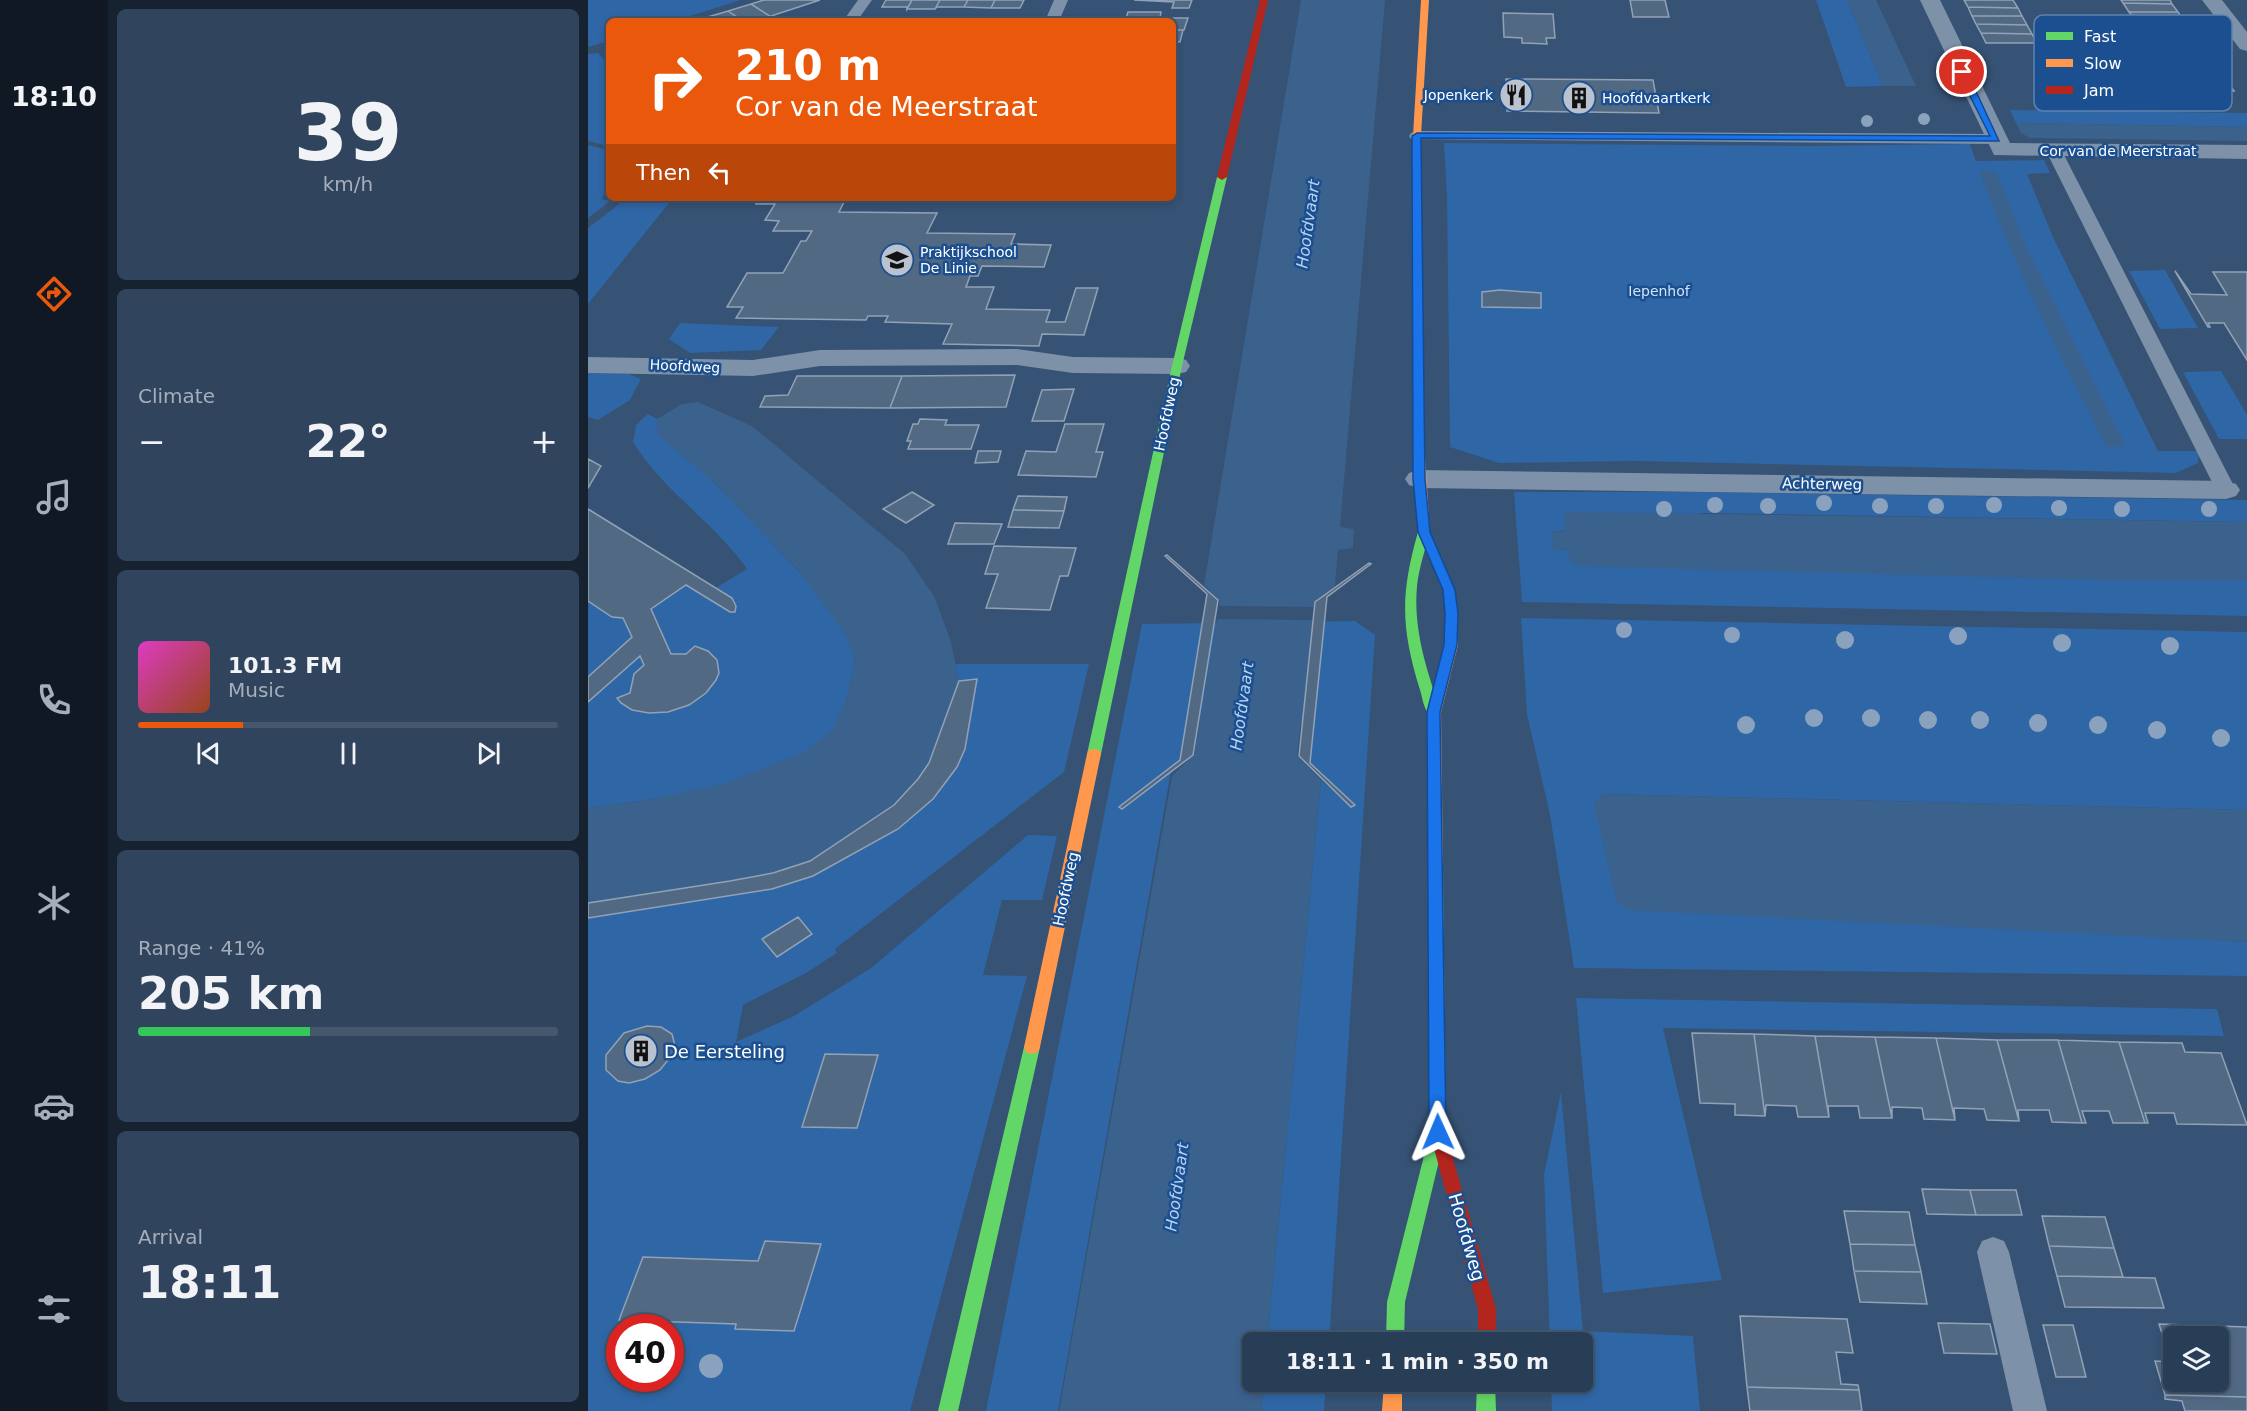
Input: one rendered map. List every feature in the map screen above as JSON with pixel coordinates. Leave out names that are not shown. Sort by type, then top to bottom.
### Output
[{"type":"street","name":"Hoofdweg","points":[[948,1411],[1010,1152],[1177,366],[1264,0]]},
{"type":"street","name":"Hoofdweg","points":[[1395,1332],[1396,1302],[1438,1132],[1434,712],[1451,645],[1452,614],[1449,590],[1424,532],[1419,479],[1417,136],[1425,0]]},
{"type":"street","points":[[1930,0],[1996,139]]},
{"type":"street","points":[[2212,0],[2224,15]]},
{"type":"street","points":[[2232,26],[2247,45]]},
{"type":"street","name":"Cor van de Meerstraat","points":[[1996,139],[2002,150],[2247,152]]},
{"type":"street","name":"Hoofdweg","points":[[588,365],[638,364],[670,368],[753,368],[820,358],[1017,357],[1073,365],[1177,366]]},
{"type":"street","name":"Achterweg","points":[[1419,479],[2226,490]]},
{"type":"street","name":"Hoofdweg","points":[[1424,532],[1410,594],[1411,614],[1413,645],[1434,712]]},
{"type":"street","name":"Hoofdweg","points":[[1438,1132],[1487,1309],[1487,1332]]},
{"type":"street","points":[[1392,1411],[1393,1392]]},
{"type":"street","points":[[1486,1392],[1486,1411]]},
{"type":"lane","points":[[852,18],[865,0]]},
{"type":"lane","points":[[1053,18],[1061,0]]},
{"type":"lane","name":"Cor van de Meerstraat","points":[[1417,136],[1996,139]]},
{"type":"lane","points":[[2054,151],[2226,490]]},
{"type":"lane","points":[[1993,1252],[2030,1411]]},
{"type":"green space","points":[[588,0],[741,0],[684,18],[606,18],[606,42],[588,47]]},
{"type":"green space","points":[[1816,0],[1847,0],[1883,86],[1846,87]]},
{"type":"green space","points":[[598,53],[606,62],[606,145],[588,141],[588,54]]},
{"type":"green space","points":[[2010,110],[2247,113],[2247,127],[2016,123]]},
{"type":"green space","name":"Iepenhof","points":[[1444,143],[1813,146],[1970,144],[1976,161],[2044,160],[2050,173],[2027,174],[2053,237],[2158,451],[2199,451],[2198,463],[2176,473],[1634,461],[1499,463],[1450,447],[1447,197]]},
{"type":"green space","points":[[588,145],[606,149],[606,195],[601,199],[610,201],[588,218]]},
{"type":"green space","points":[[623,201],[671,201],[588,304],[588,228]]},
{"type":"green space","points":[[2165,270],[2198,328],[2160,329],[2129,271]]},
{"type":"green space","points":[[680,323],[779,327],[761,350],[690,353],[669,339]]},
{"type":"green space","points":[[2221,371],[2247,415],[2247,439],[2219,439],[2183,372]]},
{"type":"green space","points":[[588,373],[629,374],[641,379],[630,400],[598,420],[588,417]]},
{"type":"green space","points":[[648,414],[657,419],[658,435],[720,488],[811,585],[843,629],[854,658],[854,668],[843,709],[832,731],[811,749],[784,764],[718,786],[647,800],[588,808],[588,511],[714,589],[747,569],[719,536],[659,476],[633,442],[636,425]]},
{"type":"green space","points":[[1514,492],[1699,492],[2247,500],[2247,522],[1704,513],[1552,532],[1554,549],[2247,579],[2247,616],[1522,602]]},
{"type":"green space","points":[[1521,618],[2247,632],[2247,810],[1603,794],[1594,804],[2088,932],[2247,942],[2247,976],[1574,968],[1550,815],[1527,714]]},
{"type":"green space","points":[[1355,621],[1375,635],[1330,1332],[1268,1332],[1321,780],[1351,807],[1355,805],[1310,763],[1314,723],[1187,720],[1180,760],[1119,807],[1122,809],[1171,771],[1058,1411],[986,1411],[1142,624]]},
{"type":"green space","points":[[955,664],[1089,664],[1064,772],[835,949],[837,953],[806,973],[743,1005],[736,1042],[794,1016],[871,968],[1028,835],[1057,836],[1042,900],[1002,900],[983,975],[1027,976],[910,1411],[588,1411],[588,918],[772,889],[813,876],[898,829],[933,799],[957,767],[965,749],[977,680],[959,681]]},
{"type":"green space","points":[[1576,998],[2217,1009],[2224,1036],[1663,1028],[1722,1280],[1603,1293]]},
{"type":"green space","points":[[1561,1092],[1583,1331],[1693,1336],[1700,1411],[1552,1411],[1551,1392],[1593,1392],[1593,1332],[1550,1332],[1544,1175]]},
{"type":"green space","points":[[1263,1392],[1325,1392],[1324,1411],[1261,1411]]},
{"type":"water","name":"Hoofdvaart","points":[[1301,0],[1385,0],[1340,527],[1354,529],[1353,548],[1338,550],[1335,586],[1315,601],[1297,756],[1321,780],[1268,1332],[1242,1332],[1242,1392],[1263,1392],[1261,1411],[1059,1411],[1172,776],[1194,754],[1220,601],[1204,585]]},
{"type":"water","points":[[1847,0],[1876,0],[1916,86],[1883,86]]},
{"type":"water","points":[[2016,123],[2247,127],[2247,141],[2030,138],[2021,133]]},
{"type":"water","points":[[1979,170],[1997,173],[2024,242],[2125,445],[2107,447],[2038,310]]},
{"type":"water","points":[[698,402],[752,426],[905,554],[934,596],[951,642],[959,681],[929,763],[918,779],[894,805],[810,861],[773,873],[588,903],[588,808],[636,802],[724,784],[804,752],[832,731],[847,698],[855,660],[845,633],[798,570],[714,482],[658,435],[657,419],[682,404]]},
{"type":"water","points":[[1570,512],[2247,522],[2247,580],[2104,580],[1578,566],[1571,561],[1567,549],[1554,550],[1552,532],[1565,531],[1563,516]]},
{"type":"water","points":[[1602,794],[2247,810],[2247,942],[1629,910],[1617,902],[1594,804]]},
{"type":"pier","points":[[1216,606],[1317,607],[1315,620],[1214,619]]},
{"type":"building","points":[[764,0],[820,0],[771,16],[774,18],[751,4]]},
{"type":"building","points":[[886,0],[912,0],[907,9],[907,7],[882,7]]},
{"type":"building","points":[[912,0],[940,0],[935,9],[907,9]]},
{"type":"building","points":[[940,0],[968,0],[964,7],[937,7],[935,9]]},
{"type":"building","points":[[968,0],[995,0],[991,8],[964,7]]},
{"type":"building","points":[[995,0],[1024,0],[1020,8],[991,8]]},
{"type":"building","points":[[1134,0],[1192,0],[1189,8],[1172,8],[1174,2]]},
{"type":"building","points":[[1630,0],[1665,0],[1669,17],[1633,17]]},
{"type":"building","points":[[1964,0],[2013,0],[2018,8],[1968,7]]},
{"type":"building","points":[[2121,0],[2170,0],[2172,4],[2123,3]]},
{"type":"building","points":[[2123,3],[2172,4],[2178,12],[2129,12]]},
{"type":"building","points":[[751,4],[773,18],[738,18],[728,11]]},
{"type":"building","points":[[1968,7],[2018,8],[2022,16],[1972,16]]},
{"type":"building","points":[[728,11],[738,18],[704,18]]},
{"type":"building","points":[[1128,12],[1161,12],[1160,18],[1126,18]]},
{"type":"building","points":[[2129,12],[2178,12],[2180,15],[2131,15]]},
{"type":"building","points":[[1503,13],[1553,14],[1555,38],[1546,38],[1547,44],[1522,43],[1522,38],[1504,37]]},
{"type":"building","points":[[1972,16],[2022,16],[2027,25],[1976,24]]},
{"type":"building","points":[[1176,18],[1188,18],[1184,30],[1176,30]]},
{"type":"building","points":[[1976,24],[2027,25],[2032,34],[1981,33]]},
{"type":"building","points":[[1176,30],[1183,30],[1180,42],[1176,41]]},
{"type":"building","points":[[1981,33],[2032,34],[2034,38],[2034,43],[1986,43]]},
{"type":"building","name":"Hoofdvaartkerk","points":[[1506,79],[1653,80],[1659,113],[1507,111],[1507,100],[1502,100],[1502,90],[1506,90]]},
{"type":"building","points":[[758,201],[844,201],[839,212],[937,213],[927,233],[1015,234],[1011,244],[1051,245],[1044,267],[982,266],[978,276],[970,276],[966,287],[994,287],[986,309],[1050,310],[1046,322],[1065,322],[1076,288],[1098,288],[1084,335],[1042,334],[1039,346],[943,344],[952,324],[885,322],[888,316],[868,316],[866,320],[736,318],[743,307],[727,307],[747,273],[783,273],[801,241],[806,241],[812,231],[773,231],[779,221],[765,220],[775,204],[756,204]]},
{"type":"building","points":[[2175,271],[2191,294],[2227,295],[2213,272],[2247,272],[2247,360],[2224,323],[2208,323],[2210,327],[2208,327]]},
{"type":"building","points":[[1500,290],[1541,293],[1541,308],[1482,307],[1482,292]]},
{"type":"building","points":[[1015,375],[1006,407],[890,408],[902,376]]},
{"type":"building","points":[[797,376],[902,376],[890,408],[760,407],[765,396],[788,395]]},
{"type":"building","points":[[1074,389],[1064,421],[1032,421],[1042,390]]},
{"type":"building","points":[[920,419],[947,420],[945,425],[979,425],[971,449],[908,449],[911,441],[907,441],[913,424],[918,424]]},
{"type":"building","points":[[1065,424],[1104,424],[1096,452],[1103,452],[1096,477],[1018,475],[1026,451],[1056,452]]},
{"type":"building","points":[[978,451],[1001,451],[998,462],[975,463]]},
{"type":"building","points":[[588,459],[601,466],[588,488]]},
{"type":"building","points":[[912,492],[934,505],[906,523],[883,509]]},
{"type":"building","points":[[1018,496],[1067,497],[1064,511],[1013,510]]},
{"type":"building","points":[[588,509],[732,598],[736,606],[735,612],[730,612],[686,585],[651,609],[671,654],[686,654],[695,646],[708,651],[717,660],[719,673],[716,680],[706,693],[689,705],[668,712],[649,713],[632,710],[621,703],[617,698],[630,693],[634,674],[644,665],[640,656],[588,702],[588,677],[632,637],[623,618],[612,617],[588,601]]},
{"type":"building","points":[[1013,510],[1064,511],[1059,528],[1008,527]]},
{"type":"building","points":[[955,523],[1002,524],[994,544],[948,544]]},
{"type":"building","points":[[994,546],[1076,548],[1068,576],[1060,576],[1050,610],[986,608],[998,574],[985,574]]},
{"type":"building","points":[[1167,555],[1218,600],[1193,755],[1122,809],[1119,807],[1180,760],[1207,594],[1165,556]]},
{"type":"building","points":[[1369,563],[1371,564],[1327,597],[1310,763],[1355,805],[1351,807],[1299,756],[1315,602]]},
{"type":"building","points":[[977,679],[965,749],[957,767],[933,799],[898,829],[813,876],[772,889],[588,918],[588,903],[773,873],[810,861],[894,805],[918,779],[929,763],[959,681]]},
{"type":"building","points":[[798,917],[812,934],[777,957],[762,939]]},
{"type":"building","name":"De Eersteling","points":[[647,1026],[661,1027],[672,1034],[675,1046],[672,1055],[660,1070],[645,1079],[629,1083],[618,1081],[606,1070],[606,1055],[624,1033]]},
{"type":"building","points":[[1692,1033],[1754,1034],[1765,1116],[1735,1115],[1735,1104],[1700,1103]]},
{"type":"building","points":[[1754,1034],[1815,1036],[1829,1117],[1798,1117],[1796,1106],[1766,1105],[1765,1116]]},
{"type":"building","points":[[1815,1036],[1875,1037],[1892,1118],[1860,1118],[1858,1106],[1828,1106],[1829,1117]]},
{"type":"building","points":[[1875,1037],[1936,1038],[1955,1120],[1924,1119],[1922,1108],[1892,1107],[1892,1118]]},
{"type":"building","points":[[1936,1038],[1997,1040],[2019,1121],[1987,1120],[1984,1109],[1954,1108],[1955,1120]]},
{"type":"building","points":[[1997,1040],[2058,1040],[2082,1123],[2052,1122],[2049,1110],[2018,1110],[2019,1121]]},
{"type":"building","points":[[2058,1040],[2119,1042],[2145,1123],[2113,1123],[2109,1111],[2082,1111],[2086,1123],[2082,1123]]},
{"type":"building","points":[[2119,1042],[2182,1043],[2185,1052],[2221,1053],[2247,1125],[2177,1124],[2174,1113],[2145,1113],[2148,1123],[2145,1123]]},
{"type":"building","points":[[825,1054],[878,1055],[857,1128],[802,1127]]},
{"type":"building","points":[[1922,1189],[1970,1190],[1976,1215],[1927,1214]]},
{"type":"building","points":[[1970,1190],[2016,1190],[2022,1215],[1976,1215]]},
{"type":"building","points":[[1844,1211],[1909,1212],[1915,1245],[1850,1244]]},
{"type":"building","points":[[2042,1216],[2105,1217],[2114,1248],[2049,1246]]},
{"type":"building","points":[[765,1241],[821,1244],[794,1331],[735,1329],[736,1324],[684,1322],[684,1314],[621,1314],[643,1257],[758,1261]]},
{"type":"building","points":[[1850,1244],[1915,1245],[1921,1272],[1854,1271]]},
{"type":"building","points":[[2049,1246],[2114,1248],[2123,1277],[2057,1276]]},
{"type":"building","points":[[1854,1271],[1921,1272],[1927,1304],[1860,1302]]},
{"type":"building","points":[[2057,1276],[2155,1278],[2164,1308],[2065,1307]]},
{"type":"building","points":[[1740,1316],[1847,1319],[1853,1353],[1836,1352],[1841,1384],[1858,1385],[1859,1390],[1747,1387]]},
{"type":"building","points":[[1938,1323],[1990,1324],[1997,1354],[1944,1353]]},
{"type":"building","points":[[2159,1324],[2218,1326],[2163,1326],[2163,1337]]},
{"type":"building","points":[[2043,1325],[2073,1325],[2086,1377],[2056,1377]]},
{"type":"building","points":[[2229,1326],[2247,1327],[2247,1397],[2165,1395],[2164,1392],[2229,1392]]},
{"type":"building","points":[[2155,1361],[2163,1362],[2163,1388]]},
{"type":"building","points":[[1747,1387],[1859,1390],[1862,1411],[1750,1411]]},
{"type":"building","points":[[2165,1395],[2247,1397],[2247,1411],[2185,1411],[2182,1401],[2165,1399]]},
{"type":"traffic: fast","points":[[1094,754],[1177,366],[1222,177]]},
{"type":"traffic: fast","points":[[1424,532],[1412,579],[1410,618],[1415,650],[1434,712]]},
{"type":"traffic: fast","points":[[1395,1332],[1396,1302],[1438,1132],[1436,870]]},
{"type":"traffic: fast","points":[[948,1411],[1032,1047]]},
{"type":"traffic: fast","points":[[1486,1392],[1486,1411]]},
{"type":"traffic: slow","points":[[1417,204],[1417,136],[1425,0]]},
{"type":"traffic: slow","points":[[1419,457],[1424,532],[1449,590],[1452,614],[1451,645],[1434,712],[1436,870]]},
{"type":"traffic: slow","points":[[1032,1047],[1094,754]]},
{"type":"traffic: slow","points":[[1392,1411],[1393,1392]]},
{"type":"traffic: jam","points":[[1222,177],[1264,0]]},
{"type":"traffic: jam","points":[[1417,204],[1419,457]]},
{"type":"traffic: jam","points":[[1438,1134],[1487,1309],[1487,1332]]},
{"type":"place","name":"Jopenkerk","points":[[1516,95]]},
{"type":"place","name":"Hoofdvaartkerk","points":[[1579,98]]},
{"type":"place","name":"Praktijkschool De Linie","points":[[897,260]]},
{"type":"place","name":"De Eersteling","points":[[641,1051]]},
{"type":"route","points":[[1438,1132],[1434,712],[1451,645],[1452,614],[1449,590],[1424,532],[1419,479],[1417,136],[1806,136],[1996,139],[1962,72]]}]
